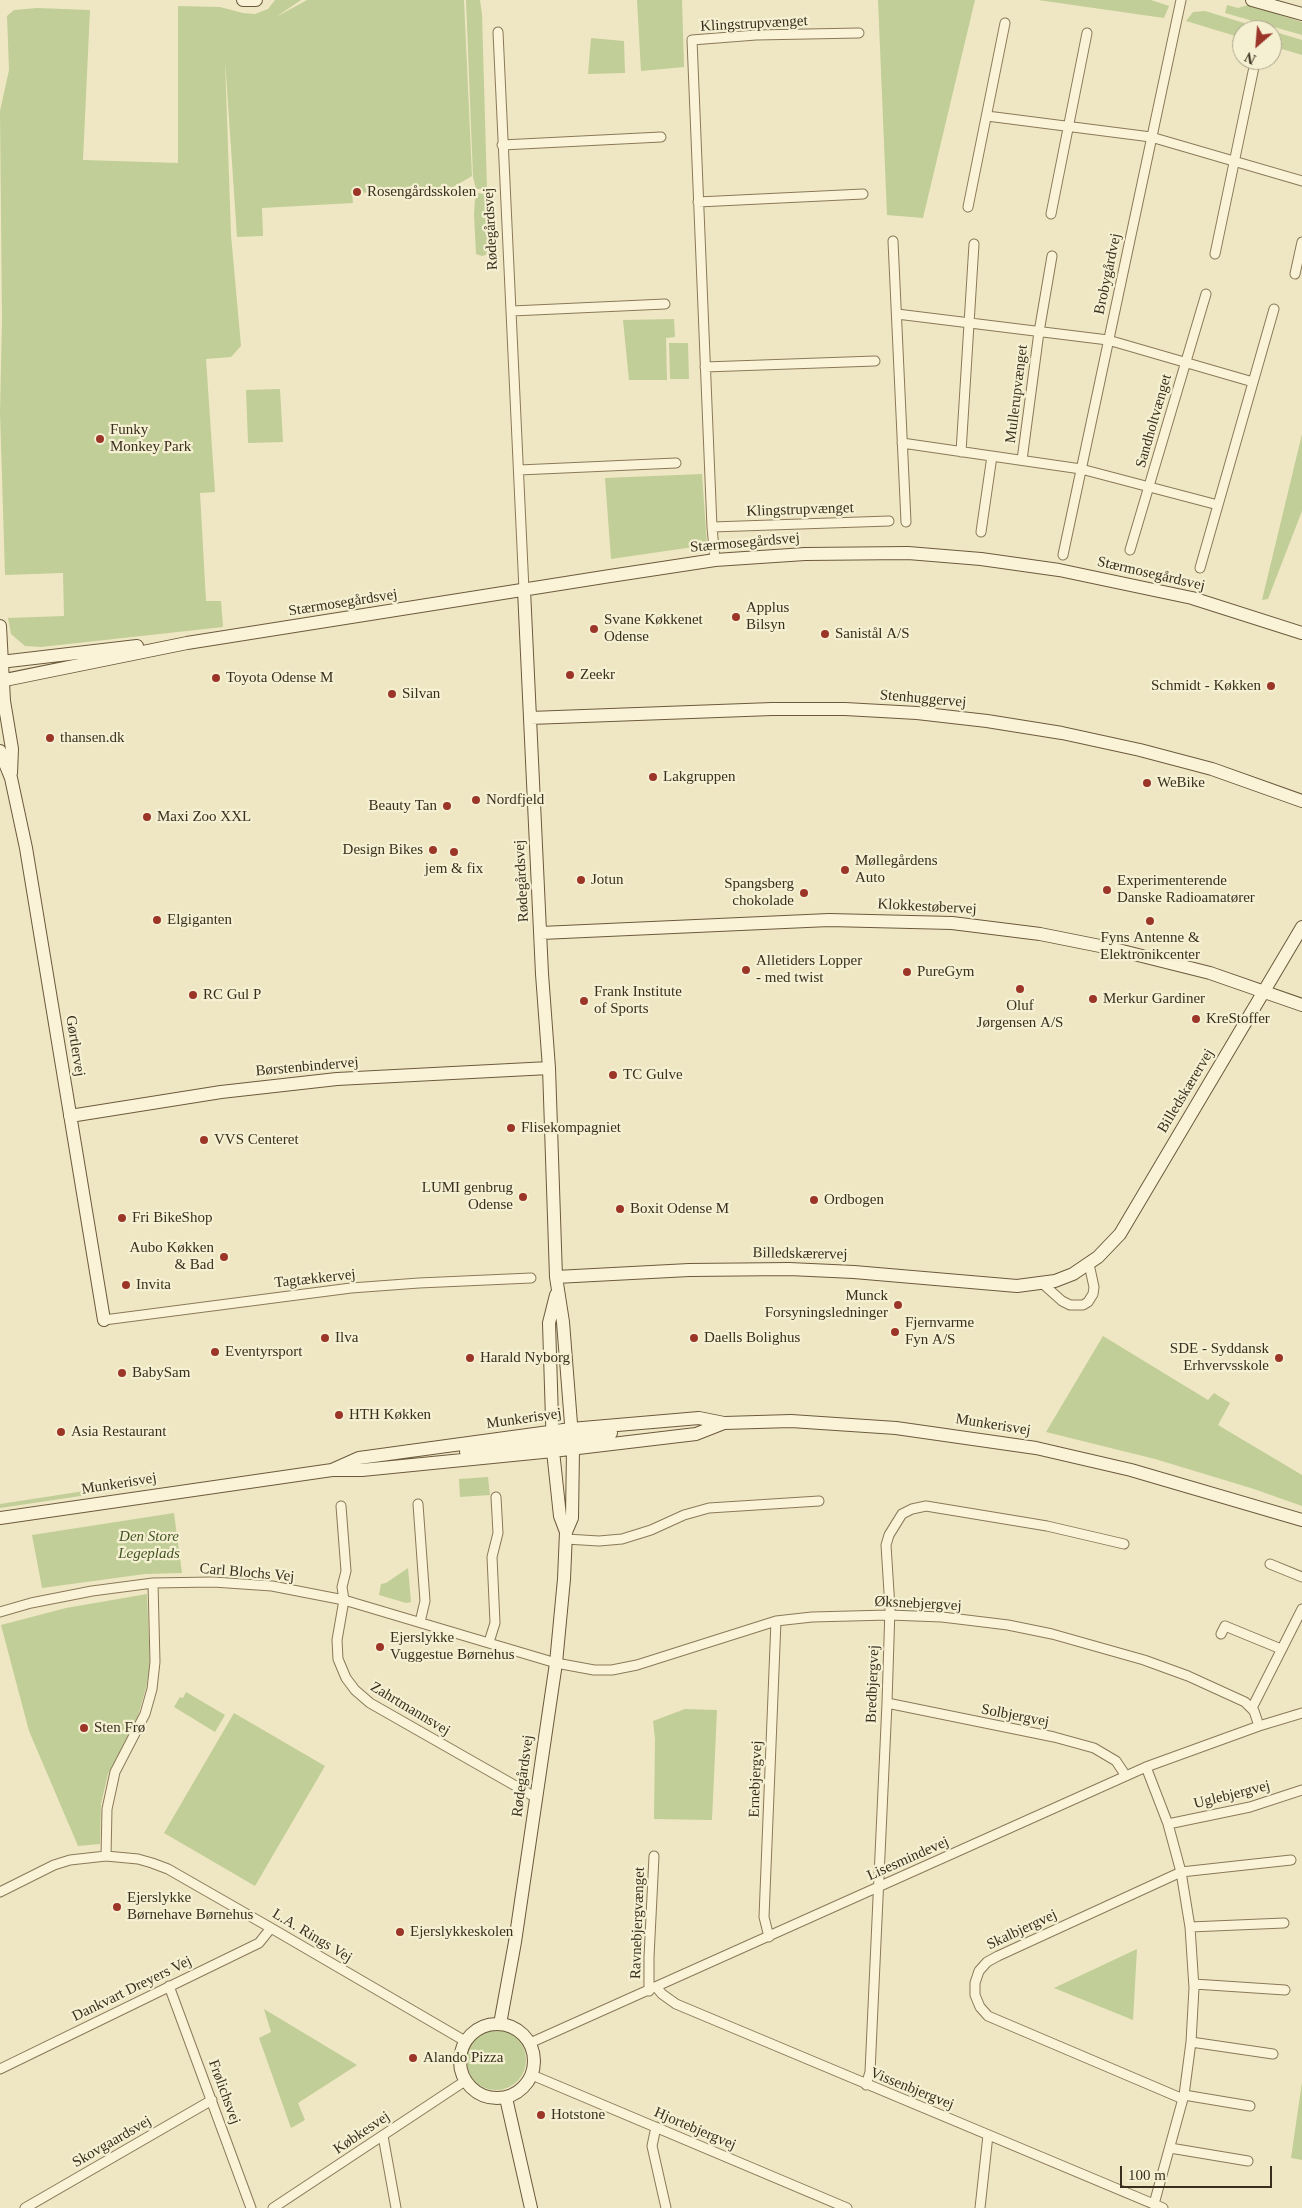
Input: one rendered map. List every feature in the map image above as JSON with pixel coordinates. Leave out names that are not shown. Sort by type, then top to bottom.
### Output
[{"type":"street","points":[[243,0],[256,0]]},
{"type":"street","name":"Brobygårdvej","points":[[1062,555],[1181,0]]},
{"type":"street","points":[[1252,0],[1302,14]]},
{"type":"street","points":[[968,207],[1006,23]]},
{"type":"street","name":"Rødegårdsvej","points":[[498,32],[530,718],[549,1068],[556,1277],[563,1322],[563,1440],[560,1516],[567,1532]]},
{"type":"street","points":[[1051,214],[1087,33]]},
{"type":"street","name":"Klingstrupvænget","points":[[715,560],[712,527],[692,40],[756,35],[859,34]]},
{"type":"street","points":[[1216,254],[1253,70]]},
{"type":"street","points":[[986,116],[1151,137],[1302,181]]},
{"type":"street","points":[[502,145],[661,137]]},
{"type":"street","points":[[698,202],[863,194]]},
{"type":"street","points":[[893,241],[906,522]]},
{"type":"street","points":[[1295,274],[1302,242]]},
{"type":"street","points":[[961,452],[974,244]]},
{"type":"street","name":"Mullerupvænget","points":[[1022,460],[1039,332],[1052,256]]},
{"type":"street","name":"Sandholtvænget","points":[[1130,550],[1206,294]]},
{"type":"street","points":[[512,311],[664,304]]},
{"type":"street","points":[[1200,568],[1274,308]]},
{"type":"street","points":[[897,314],[1108,340],[1253,382]]},
{"type":"street","points":[[705,367],[875,361]]},
{"type":"street","name":"Mullerupvænget","points":[[902,443],[1081,468]]},
{"type":"street","name":"Mullerupvænget","points":[[981,532],[992,456]]},
{"type":"street","points":[[519,470],[676,463]]},
{"type":"street","name":"Sandholtvænget","points":[[1081,468],[1218,506]]},
{"type":"street","name":"Klingstrupvænget","points":[[712,527],[888,521]]},
{"type":"street","name":"Stærmosegårdsvej","points":[[1,670],[187,644],[715,560],[806,554],[908,553],[982,559],[1059,570],[1192,598],[1302,633]]},
{"type":"street","name":"Gørtlervej","points":[[0,626],[1,670],[12,750],[11,778]]},
{"type":"street","name":"Stærmosegårdsvej","points":[[1,670],[123,648],[187,644]]},
{"type":"street","name":"Stenhuggervej","points":[[530,718],[772,709],[851,709],[957,717],[1062,733],[1140,750],[1212,769],[1302,800]]},
{"type":"street","name":"Gørtlervej","points":[[0,751],[11,778],[36,902],[104,1320]]},
{"type":"street","name":"Klokkestøbervej","points":[[541,933],[829,920],[952,923],[1040,934],[1110,948],[1204,972],[1302,1005]]},
{"type":"street","name":"Billedskærervej","points":[[556,1277],[689,1270],[789,1268],[862,1272],[1017,1286],[1043,1284],[1066,1277],[1089,1264],[1111,1245],[1120,1234],[1302,927]]},
{"type":"street","name":"Børstenbindervej","points":[[70,1116],[221,1092],[337,1079],[549,1068]]},
{"type":"street","points":[[1043,1284],[1062,1300],[1070,1304],[1083,1305],[1088,1302],[1093,1294],[1094,1287],[1089,1264]]},
{"type":"street","name":"Tagtækkervej","points":[[104,1320],[351,1288],[531,1278]]},
{"type":"street","name":"Rødegårdsvej","points":[[500,2024],[515,1942],[556,1664],[567,1532],[572,1518],[549,1323],[557,1290]]},
{"type":"street","name":"Munkerisvej","points":[[0,1518],[332,1470],[362,1470],[426,1464],[672,1420],[700,1418],[724,1423],[792,1420],[896,1428],[963,1436],[1036,1448],[1131,1470],[1302,1520]]},
{"type":"street","name":"Munkerisvej","points":[[332,1470],[359,1458],[563,1440],[696,1434],[724,1423]]},
{"type":"street","points":[[489,1642],[495,1623],[492,1557],[498,1533],[496,1497]]},
{"type":"street","points":[[567,1532],[599,1541],[622,1539],[651,1530],[684,1515],[709,1508],[819,1501]]},
{"type":"street","points":[[418,1504],[425,1601],[420,1622]]},
{"type":"street","points":[[341,1506],[346,1570],[342,1587],[344,1600]]},
{"type":"street","name":"Bredbjergvej","points":[[866,2085],[870,2072],[887,1703],[890,1615],[888,1540],[894,1524],[902,1514],[912,1509],[926,1506],[1047,1526],[1124,1544]]},
{"type":"street","name":"Munkerisvej","points":[[1251,1506],[1302,1528]]},
{"type":"street","points":[[1270,1564],[1302,1577]]},
{"type":"street","name":"Carl Blochs Vej","points":[[0,1612],[31,1603],[92,1591],[153,1584],[237,1583],[274,1587],[344,1600],[489,1642],[556,1664]]},
{"type":"street","points":[[106,1856],[110,1791],[115,1772],[145,1714],[152,1689],[155,1662],[153,1584]]},
{"type":"street","name":"Zahrtmannsvej","points":[[344,1600],[336,1640],[338,1659],[346,1678],[355,1690],[370,1703],[535,1797]]},
{"type":"street","points":[[1259,1726],[1252,1708],[1302,1608]]},
{"type":"street","name":"Øksnebjergvej","points":[[556,1664],[594,1670],[612,1670],[637,1665],[776,1621],[812,1617],[890,1615],[942,1617],[994,1623],[1078,1640],[1188,1676],[1238,1698],[1252,1708]]},
{"type":"street","name":"Ernebjergvej","points":[[769,1937],[764,1917],[776,1621]]},
{"type":"street","points":[[1221,1634],[1225,1626],[1282,1649]]},
{"type":"street","name":"Solbjergvej","points":[[887,1703],[1054,1737],[1094,1748],[1116,1761],[1126,1776]]},
{"type":"street","name":"Lisesmindevej","points":[[530,2043],[1126,1776],[1259,1726],[1302,1713]]},
{"type":"street","points":[[1146,1768],[1168,1824],[1181,1872],[1190,1926],[1194,1984],[1191,2042],[1183,2097],[1158,2206]]},
{"type":"street","name":"Uglebjergvej","points":[[1168,1824],[1250,1806],[1302,1790]]},
{"type":"street","name":"L.A. Rings Vej","points":[[0,1892],[54,1865],[70,1860],[106,1856],[138,1859],[168,1869],[465,2042]]},
{"type":"street","name":"Ravnebjergvænget","points":[[653,1989],[649,1957],[654,1856]]},
{"type":"street","points":[[1181,1872],[1291,1860]]},
{"type":"street","name":"Skalbjergvej","points":[[1181,1872],[987,1962],[979,1971],[975,1983],[975,1996],[980,2007],[988,2016],[1183,2097]]},
{"type":"street","points":[[1190,1926],[1284,1923]]},
{"type":"street","name":"Dankvart Dreyers Vej","points":[[0,2069],[259,1943],[271,1928]]},
{"type":"street","points":[[1194,1984],[1285,1990]]},
{"type":"street","name":"Frølichsvej","points":[[169,1986],[251,2208]]},
{"type":"street","name":"Vissenbjergvej","points":[[653,1989],[676,2004],[1158,2206]]},
{"type":"street","points":[[500,2024],[518,2030],[530,2043],[535,2058],[532,2074],[522,2090],[506,2098],[496,2099],[483,2096],[474,2091],[465,2081],[461,2072],[460,2059],[465,2042],[480,2028],[500,2024]]},
{"type":"street","points":[[1191,2042],[1273,2054]]},
{"type":"street","name":"Hjortebjergvej","points":[[532,2074],[847,2208]]},
{"type":"street","name":"Købkesvej","points":[[273,2208],[465,2081]]},
{"type":"street","points":[[1183,2097],[1250,2106]]},
{"type":"street","points":[[506,2098],[531,2208]]},
{"type":"street","name":"Skovgaardsvej","points":[[25,2208],[212,2100]]},
{"type":"street","points":[[656,2127],[652,2146],[666,2208]]},
{"type":"street","points":[[980,2208],[988,2135]]},
{"type":"street","points":[[382,2136],[396,2208]]},
{"type":"street","points":[[1170,2148],[1248,2161]]},
{"type":"green space","points":[[275,0],[301,0],[276,17],[307,0],[464,0],[472,176],[448,190],[352,193],[353,203],[262,208],[263,236],[237,237],[225,59],[231,235],[241,346],[231,357],[206,359],[215,492],[200,493],[206,601],[221,601],[223,627],[41,647],[25,646],[11,634],[8,618],[64,616],[63,573],[5,575],[0,412],[2,320],[0,111],[9,70],[7,16],[14,10],[37,8],[90,10],[83,160],[178,163],[178,6],[220,7],[255,14],[268,9]]},
{"type":"green space","points":[[466,0],[480,0],[482,14],[487,189],[476,189],[473,177]]},
{"type":"green space","points":[[637,0],[682,0],[684,67],[641,71]]},
{"type":"green space","points":[[878,0],[975,0],[923,218],[887,215]]},
{"type":"green space","points":[[1038,0],[1151,0],[1169,6],[1164,18]]},
{"type":"green space","points":[[1227,5],[1238,8],[1248,5],[1302,22],[1302,35],[1282,29],[1282,20],[1250,20],[1225,13]]},
{"type":"green space","points":[[1205,11],[1234,20],[1232,20],[1232,35],[1186,21],[1193,12]]},
{"type":"green space","points":[[1282,34],[1302,40],[1302,55],[1282,49]]},
{"type":"green space","points":[[591,38],[624,41],[625,73],[588,74]]},
{"type":"green space","points":[[478,193],[490,195],[492,253],[482,256],[476,254],[474,214],[475,200]]},
{"type":"green space","points":[[674,319],[675,337],[666,338],[667,380],[629,380],[623,320]]},
{"type":"green space","points":[[669,343],[688,343],[689,379],[670,379]]},
{"type":"green space","points":[[280,389],[283,442],[248,443],[246,390]]},
{"type":"green space","points":[[1302,434],[1302,511],[1268,599],[1262,600]]},
{"type":"green space","points":[[702,474],[707,545],[611,559],[605,478]]},
{"type":"green space","points":[[1103,1336],[1208,1400],[1214,1393],[1230,1403],[1218,1425],[1302,1475],[1302,1506],[1254,1489],[1155,1459],[1046,1432]]},
{"type":"green space","points":[[488,1477],[490,1495],[460,1497],[459,1479]]},
{"type":"green space","points":[[161,1484],[0,1508],[0,1504],[78,1492]]},
{"type":"green space","name":"Den Store Legeplads","points":[[174,1513],[182,1573],[145,1574],[42,1588],[32,1535]]},
{"type":"green space","points":[[408,1568],[411,1602],[406,1603],[379,1595],[381,1584],[386,1583]]},
{"type":"green space","points":[[147,1594],[150,1666],[146,1688],[138,1716],[108,1774],[101,1804],[100,1844],[78,1846],[29,1731],[1,1625],[66,1608]]},
{"type":"green space","points":[[186,1692],[225,1715],[215,1732],[174,1707],[180,1697],[183,1698]]},
{"type":"green space","points":[[685,1709],[717,1710],[712,1820],[654,1819],[655,1739],[653,1721]]},
{"type":"green space","points":[[234,1713],[325,1766],[255,1886],[164,1833]]},
{"type":"green space","points":[[1137,1949],[1133,2020],[1054,1988]]},
{"type":"green space","points":[[264,2009],[357,2065],[298,2103],[305,2120],[291,2128],[259,2038],[271,2032]]},
{"type":"green space","points":[[496,2030],[508,2032],[521,2043],[526,2060],[524,2072],[513,2085],[496,2090],[484,2088],[471,2077],[466,2060],[468,2048],[479,2035]]},
{"type":"green space","points":[[1302,2082],[1302,2160],[1291,2158]]},
{"type":"place","name":"Rosengårdsskolen","points":[[357,192]]},
{"type":"place","name":"Funky Monkey Park","points":[[100,439]]},
{"type":"place","name":"Applus Bilsyn","points":[[736,617]]},
{"type":"place","name":"Svane Køkkenet Odense","points":[[594,629]]},
{"type":"place","name":"Sanistål A/S","points":[[825,634]]},
{"type":"place","name":"Zeekr","points":[[570,675]]},
{"type":"place","name":"Toyota Odense M","points":[[216,678]]},
{"type":"place","name":"Schmidt - Køkken","points":[[1271,686]]},
{"type":"place","name":"Silvan","points":[[392,694]]},
{"type":"place","name":"thansen.dk","points":[[50,738]]},
{"type":"place","name":"Lakgruppen","points":[[653,777]]},
{"type":"place","name":"WeBike","points":[[1147,783]]},
{"type":"place","name":"Nordfjeld","points":[[476,800]]},
{"type":"place","name":"Beauty Tan","points":[[447,806]]},
{"type":"place","name":"Maxi Zoo XXL","points":[[147,817]]},
{"type":"place","name":"Design Bikes","points":[[433,850]]},
{"type":"place","name":"jem & fix","points":[[454,852]]},
{"type":"place","name":"Møllegårdens Auto","points":[[845,870]]},
{"type":"place","name":"Jotun","points":[[581,880]]},
{"type":"place","name":"Experimenterende Danske Radioamatører","points":[[1107,890]]},
{"type":"place","name":"Spangsberg chokolade","points":[[804,893]]},
{"type":"place","name":"Elgiganten","points":[[157,920]]},
{"type":"place","name":"Fyns Antenne & Elektronikcenter","points":[[1150,921]]},
{"type":"place","name":"Alletiders Lopper - med twist","points":[[746,970]]},
{"type":"place","name":"PureGym","points":[[907,972]]},
{"type":"place","name":"Oluf Jørgensen A/S","points":[[1020,989]]},
{"type":"place","name":"RC Gul P","points":[[193,995]]},
{"type":"place","name":"Merkur Gardiner","points":[[1093,999]]},
{"type":"place","name":"Frank Institute of Sports","points":[[584,1001]]},
{"type":"place","name":"KreStoffer","points":[[1196,1019]]},
{"type":"place","name":"TC Gulve","points":[[613,1075]]},
{"type":"place","name":"Flisekompagniet","points":[[511,1128]]},
{"type":"place","name":"VVS Centeret","points":[[204,1140]]},
{"type":"place","name":"LUMI genbrug Odense","points":[[523,1197]]},
{"type":"place","name":"Ordbogen","points":[[814,1200]]},
{"type":"place","name":"Boxit Odense M","points":[[620,1209]]},
{"type":"place","name":"Fri BikeShop","points":[[122,1218]]},
{"type":"place","name":"Aubo Køkken & Bad","points":[[224,1257]]},
{"type":"place","name":"Invita","points":[[126,1285]]},
{"type":"place","name":"Munck Forsyningsledninger","points":[[898,1305]]},
{"type":"place","name":"Fjernvarme Fyn A/S","points":[[895,1332]]},
{"type":"place","name":"Ilva","points":[[325,1338]]},
{"type":"place","name":"Daells Bolighus","points":[[694,1338]]},
{"type":"place","name":"Eventyrsport","points":[[215,1352]]},
{"type":"place","name":"Harald Nyborg","points":[[470,1358]]},
{"type":"place","name":"SDE - Syddansk Erhvervsskole","points":[[1279,1358]]},
{"type":"place","name":"BabySam","points":[[122,1373]]},
{"type":"place","name":"HTH Køkken","points":[[339,1415]]},
{"type":"place","name":"Asia Restaurant","points":[[61,1432]]},
{"type":"place","name":"Ejerslykke Vuggestue Børnehus","points":[[380,1647]]},
{"type":"place","name":"Sten Frø","points":[[84,1728]]},
{"type":"place","name":"Ejerslykke Børnehave Børnehus","points":[[117,1907]]},
{"type":"place","name":"Ejerslykkeskolen","points":[[400,1932]]},
{"type":"place","name":"Alando Pizza","points":[[413,2058]]},
{"type":"place","name":"Hotstone","points":[[541,2115]]}]
